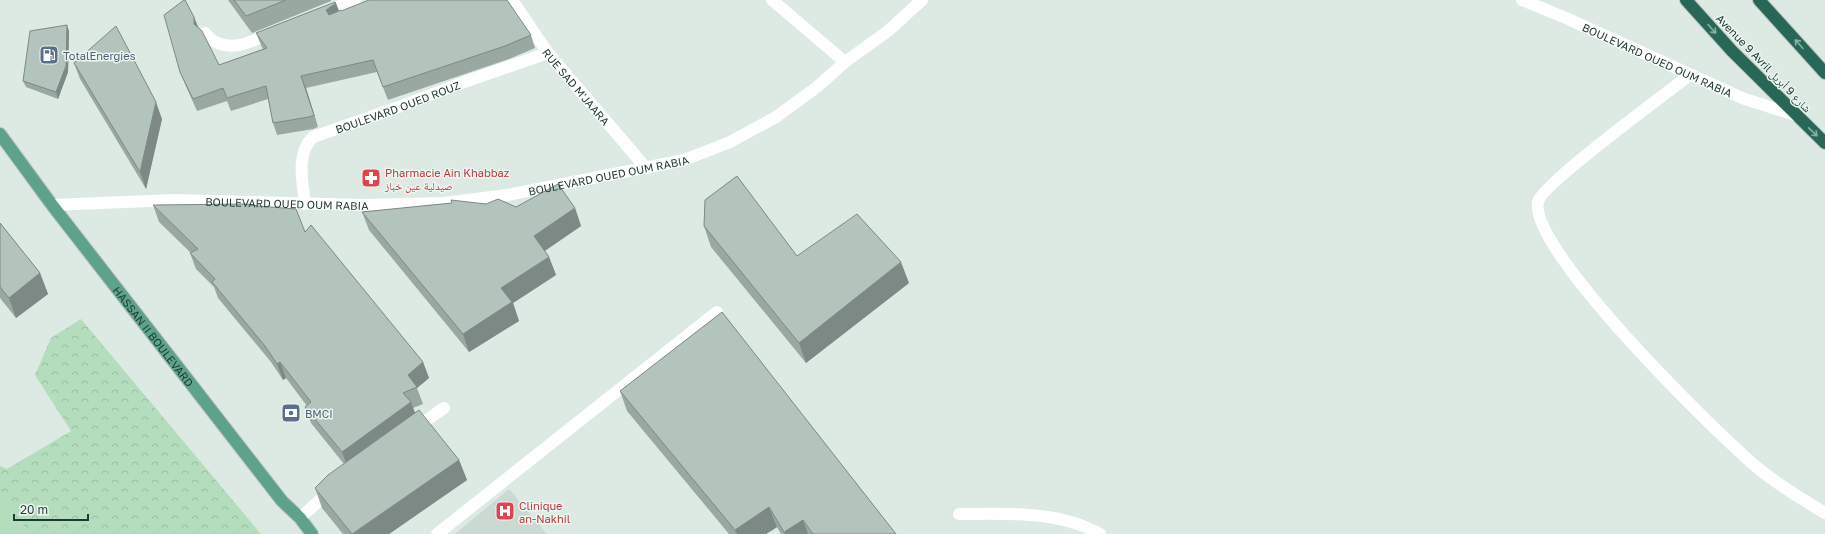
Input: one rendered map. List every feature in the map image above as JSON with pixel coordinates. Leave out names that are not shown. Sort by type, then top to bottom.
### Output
[{"type":"highway","name":"Avenue 9 Avril شارع 9 أبريل","points":[[1686,0],[1732,51],[1825,143]]},
{"type":"highway","points":[[1759,0],[1825,74]]},
{"type":"main road","name":"HASSAN II BOULEVARD","points":[[0,134],[52,205],[282,501],[300,518],[312,534]]},
{"type":"street","name":"RUE SAD M'JAARA","points":[[512,0],[548,53],[646,168]]},
{"type":"street","points":[[772,0],[845,62]]},
{"type":"street","name":"BOULEVARD OUED OUM RABIA","points":[[52,205],[175,200],[362,205],[444,203],[507,195],[563,182],[684,160],[730,142],[776,117],[817,87],[845,62],[888,31],[922,0]]},
{"type":"street","name":"BOULEVARD OUED OUM RABIA","points":[[1522,0],[1566,18],[1742,98],[1795,115]]},
{"type":"street","points":[[310,18],[352,1]]},
{"type":"street","points":[[205,34],[216,43],[228,46],[246,43],[282,29]]},
{"type":"street","name":"BOULEVARD OUED ROUZ","points":[[305,204],[302,154],[307,143],[313,137],[548,53]]},
{"type":"street","points":[[1690,75],[1607,139],[1545,191],[1538,202],[1539,214],[1545,231],[1575,277],[1670,385],[1712,427],[1760,470],[1825,513]]},
{"type":"street","points":[[437,534],[717,312]]},
{"type":"street","points":[[405,436],[444,408]]},
{"type":"street","points":[[300,518],[341,482]]},
{"type":"street","points":[[959,514],[1014,514],[1060,518],[1100,534]]},
{"type":"shaded area","name":"Clinique an-Nakhil","points":[[509,489],[547,534],[455,534]]},
{"type":"green space","points":[[81,319],[261,534],[30,534],[0,497],[0,466],[7,469],[71,431],[35,375],[51,338]]},
{"type":"green space","points":[[0,497],[30,534],[0,534]]},
{"type":"building","points":[[184,0],[194,17],[194,24],[202,31],[219,65],[267,48],[256,33],[335,2],[336,3],[326,10],[329,15],[369,0],[507,0],[531,35],[505,46],[383,87],[373,60],[301,76],[314,115],[273,123],[266,86],[227,98],[223,88],[193,99],[180,72],[164,15]]},
{"type":"building","points":[[234,0],[286,0],[246,16]]},
{"type":"building","name":"TotalEnergies","points":[[67,25],[66,66],[56,92],[23,81],[30,31]]},
{"type":"building","points":[[116,26],[156,102],[140,172],[74,63]]},
{"type":"building","points":[[737,176],[797,256],[857,214],[901,262],[799,343],[704,226],[705,200]]},
{"type":"building","points":[[558,184],[575,208],[534,236],[549,257],[501,288],[512,302],[463,334],[362,212],[452,203],[451,200],[486,204],[498,199],[516,207]]},
{"type":"building","points":[[247,204],[296,209],[305,232],[311,225],[423,362],[408,375],[417,387],[403,393],[411,402],[342,452],[305,407],[311,402],[280,362],[277,364],[265,346],[212,282],[215,279],[190,253],[198,249],[153,205]]},
{"type":"building","points":[[0,223],[40,273],[9,298],[0,287]]},
{"type":"building","points":[[722,312],[896,534],[813,534],[803,520],[784,532],[769,507],[735,530],[620,391]]},
{"type":"building","points":[[419,410],[459,460],[352,534],[315,488],[328,475]]},
{"type":"place","name":"TotalEnergies","points":[[49,55]]},
{"type":"place","name":"Pharmacie Ain Khabbaz صيدلية عين خباز","points":[[371,178]]},
{"type":"place","name":"BMCI","points":[[291,413]]},
{"type":"place","name":"Clinique an-Nakhil","points":[[505,511]]}]
